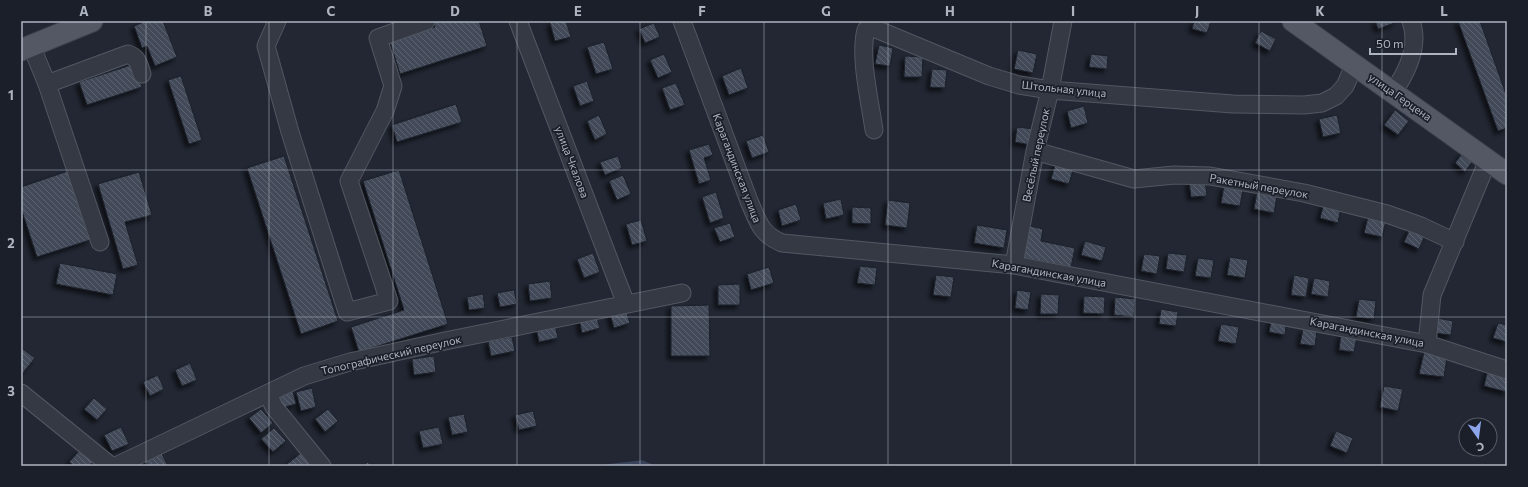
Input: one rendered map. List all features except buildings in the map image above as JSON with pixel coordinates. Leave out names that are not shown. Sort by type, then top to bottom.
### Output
[{"type":"main road","points":[[24,44],[64,24],[92,21]]},
{"type":"main road","name":"улица Герцена","points":[[1293,21],[1507,174]]},
{"type":"street","points":[[276,21],[266,46],[290,132],[347,312],[389,301],[349,181],[385,111],[393,86],[378,38],[426,21]]},
{"type":"street","name":"улица Чкалова","points":[[518,21],[626,304]]},
{"type":"street","name":"Карагандинская улица","points":[[682,21],[749,201],[761,230],[770,238],[782,243],[1014,265],[1427,344],[1507,370]]},
{"type":"street","name":"Весёлый переулок","points":[[1014,265],[1035,151],[1050,90],[1063,21]]},
{"type":"street","points":[[1393,92],[1411,62],[1414,29],[1411,21]]},
{"type":"street","name":"Штольная улица","points":[[874,130],[865,64],[864,38],[866,30],[871,27],[988,76],[1019,85],[1050,90],[1233,104],[1304,105],[1322,103],[1336,96],[1345,86],[1354,66]]},
{"type":"street","points":[[24,44],[47,84],[100,242]]},
{"type":"street","points":[[47,84],[128,54],[137,60],[142,74]]},
{"type":"street","name":"Ракетный переулок","points":[[1035,151],[1134,179],[1174,175],[1210,176],[1304,193],[1388,214],[1422,226],[1455,242]]},
{"type":"street","points":[[1427,344],[1432,296],[1488,160]]},
{"type":"street","name":"Топографический переулок","points":[[116,466],[304,376],[350,362],[682,293]]},
{"type":"street","points":[[21,393],[111,466]]},
{"type":"street","points":[[268,394],[274,407],[322,466]]},
{"type":"waterway","points":[[607,466],[642,462],[652,466]]}]
